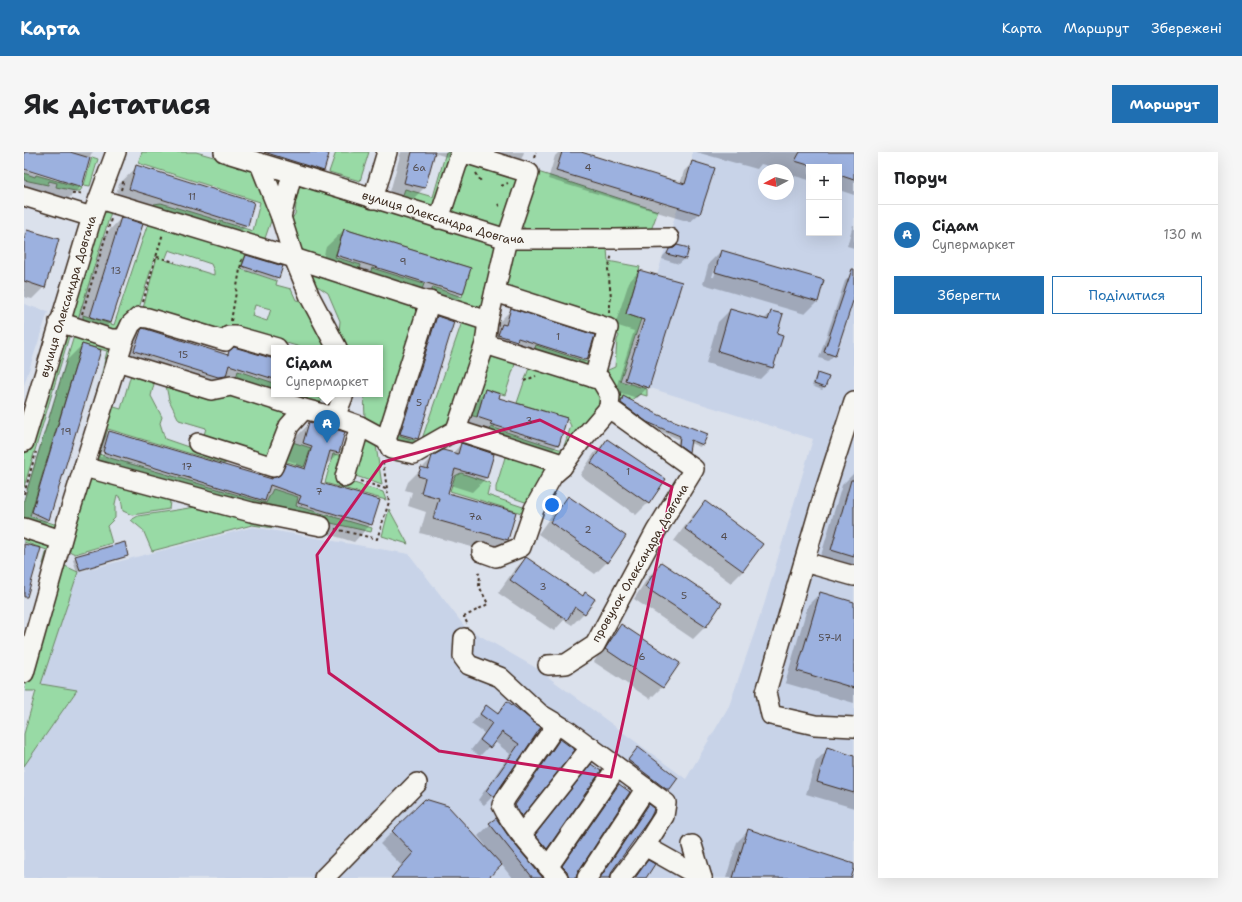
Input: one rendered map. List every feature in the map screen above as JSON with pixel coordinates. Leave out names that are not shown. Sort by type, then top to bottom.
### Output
[{"type":"street","name":"вулиця Олександра Довгача","points":[[24,442],[59,322],[92,217],[95,194],[116,152]]},
{"type":"street","name":"вулиця Олександра Довгача","points":[[224,152],[507,239],[669,238]]},
{"type":"street","points":[[373,199],[386,152]]},
{"type":"street","points":[[117,361],[211,390],[230,386],[335,417],[360,426],[386,440],[392,449],[414,454],[456,430],[485,344],[488,321],[507,239],[529,173],[461,152],[439,219]]},
{"type":"street","points":[[260,164],[281,217],[294,258],[310,297],[335,345]]},
{"type":"street","points":[[281,217],[292,174]]},
{"type":"street","points":[[95,194],[167,221],[294,258],[488,321]]},
{"type":"street","points":[[24,196],[92,217]]},
{"type":"street","points":[[495,292],[608,328],[597,379]]},
{"type":"street","points":[[386,440],[430,301]]},
{"type":"street","points":[[24,673],[61,540],[124,339],[131,324],[139,317],[148,318],[225,341],[229,336],[235,336],[271,346]]},
{"type":"street","points":[[59,322],[110,339],[124,339]]},
{"type":"street","points":[[479,561],[496,557],[521,547],[534,509],[553,475],[562,467],[580,442],[609,408],[610,395],[597,379],[485,344]]},
{"type":"street","points":[[335,417],[343,397]]},
{"type":"street","points":[[854,401],[849,436],[804,562],[766,692],[772,715],[815,725],[854,727]]},
{"type":"street","name":"провулок Олександра Довгача","points":[[548,665],[566,664],[595,646],[656,531],[694,470],[609,408]]},
{"type":"street","points":[[198,443],[273,467],[289,426],[304,409]]},
{"type":"street","points":[[345,477],[360,426]]},
{"type":"street","points":[[456,430],[556,462],[562,467]]},
{"type":"street","points":[[84,467],[251,512],[321,526]]},
{"type":"street","points":[[24,528],[61,540]]},
{"type":"street","points":[[804,562],[854,576]]},
{"type":"street","points":[[464,638],[463,657],[468,665],[500,677],[540,714],[590,747],[666,803],[664,816],[645,846],[621,878]]},
{"type":"street","points":[[557,724],[502,805],[506,813],[553,872],[617,767]]},
{"type":"street","points":[[522,834],[590,747]]},
{"type":"street","points":[[324,878],[417,784]]},
{"type":"street","points":[[587,878],[646,788]]},
{"type":"street","points":[[692,845],[702,878]]},
{"type":"street","points":[[645,846],[702,878]]},
{"type":"path","points":[[67,193],[95,194]]},
{"type":"path","points":[[139,317],[167,221]]},
{"type":"path","points":[[608,328],[611,296],[608,269],[615,239]]},
{"type":"path","points":[[229,336],[244,243]]},
{"type":"path","points":[[156,256],[175,262]]},
{"type":"path","points":[[321,526],[377,539],[389,502],[382,453],[386,440]]},
{"type":"path","points":[[345,477],[387,489]]},
{"type":"path","points":[[464,638],[468,625],[464,617],[488,604],[479,586],[479,561]]},
{"type":"highlighted area","points":[[540,420],[672,487],[648,607],[611,777],[439,751],[329,673],[317,555],[383,462]]},
{"type":"shaded area","points":[[692,152],[854,152],[854,878],[24,878],[24,766],[77,690],[41,684],[78,572],[253,527],[409,554],[465,627],[536,668],[686,779],[729,706],[764,605],[813,439],[625,380],[692,161]]},
{"type":"shaded area","points":[[24,304],[48,312],[24,385]]},
{"type":"green space","points":[[142,152],[196,152],[259,170],[272,218],[262,247],[151,210],[154,204],[161,203],[253,231],[260,202],[138,163]]},
{"type":"green space","points":[[336,152],[369,152],[360,181],[329,172]]},
{"type":"green space","points":[[446,152],[458,155],[442,204],[430,211],[400,203],[405,189],[433,197]]},
{"type":"green space","points":[[461,152],[529,173],[507,239],[439,219]]},
{"type":"green space","points":[[92,157],[98,159],[90,186],[84,185]]},
{"type":"green space","points":[[535,171],[658,211],[651,230],[530,231],[523,227],[521,221]]},
{"type":"green space","points":[[24,173],[82,188],[80,191],[75,191],[56,187],[57,183],[49,181],[48,185],[24,180]]},
{"type":"green space","points":[[276,177],[499,245],[484,307],[478,311],[430,295],[433,287],[462,297],[470,268],[344,229],[335,257],[361,265],[359,273],[300,256],[290,222],[295,214],[296,204],[285,202]]},
{"type":"green space","points":[[104,208],[111,212],[77,322],[67,321]]},
{"type":"green space","points":[[156,221],[248,247],[241,269],[277,281],[276,285],[291,289],[296,300],[308,302],[330,345],[293,345],[277,340],[211,334],[142,312],[157,257],[155,256],[137,315],[122,326],[118,326],[113,332],[83,322],[83,315],[114,325],[147,226]],"holes":[[[169,250],[211,264],[214,275],[165,260]],[[255,305],[271,309],[267,321],[252,316]]]},
{"type":"green space","points":[[602,244],[607,249],[608,261],[640,267],[626,314],[641,319],[620,381],[647,389],[647,396],[640,394],[631,400],[623,397],[620,402],[606,374],[608,370],[615,367],[617,340],[619,336],[611,323],[501,289],[509,249]]},
{"type":"green space","points":[[302,265],[425,304],[379,431],[365,419],[364,397],[383,397],[383,345],[347,345],[339,332],[340,321],[328,293],[319,287],[310,285]]},
{"type":"green space","points":[[372,268],[424,284],[421,292],[369,276]]},
{"type":"green space","points":[[463,319],[477,322],[482,331],[448,428],[413,449],[395,444],[392,433],[421,442]]},
{"type":"green space","points":[[71,330],[24,487],[24,456],[61,332]]},
{"type":"green space","points":[[74,336],[116,346],[108,381],[100,381],[107,351],[82,344],[30,516],[54,524],[57,522],[60,513],[58,533],[24,526],[24,500]]},
{"type":"green space","points":[[536,345],[590,363],[588,371],[533,354]]},
{"type":"green space","points":[[486,348],[517,358],[505,395],[485,389],[477,417],[466,414]]},
{"type":"green space","points":[[531,362],[596,383],[604,397],[602,412],[566,456],[489,435],[491,427],[563,449],[571,426],[567,418],[517,403]]},
{"type":"green space","points":[[132,371],[151,377],[154,384],[151,396],[162,417],[160,423],[165,439],[227,458],[225,464],[108,429],[99,454],[266,503],[273,489],[298,497],[296,506],[372,528],[371,532],[269,509],[88,462],[107,405],[121,409]]},
{"type":"green space","points":[[238,371],[271,382],[271,394],[235,382]]},
{"type":"green space","points":[[165,381],[238,391],[299,408],[271,464],[202,442],[206,428],[179,420],[169,400]]},
{"type":"green space","points":[[281,397],[317,397],[323,399],[318,405],[306,405]]},
{"type":"green space","points":[[349,429],[341,479],[383,492],[386,500],[325,483],[333,454],[340,455]]},
{"type":"green space","points":[[365,436],[375,439],[382,485],[350,474]]},
{"type":"green space","points":[[286,440],[311,448],[304,467],[284,461]]},
{"type":"green space","points":[[506,454],[546,466],[548,475],[531,504],[496,492],[496,487]]},
{"type":"green space","points":[[461,473],[490,483],[487,495],[529,509],[528,515],[450,491],[455,476]]},
{"type":"green space","points":[[89,475],[166,494],[170,502],[169,509],[132,515],[123,511],[121,498],[117,495],[115,504],[115,518],[107,526],[112,543],[75,554],[67,550]]},
{"type":"green space","points":[[202,506],[274,521],[274,528],[252,525],[152,551],[143,530],[131,520],[138,516]]},
{"type":"green space","points":[[389,509],[408,544],[382,536]]},
{"type":"green space","points":[[24,532],[54,545],[48,566],[43,564],[47,550],[24,542]]},
{"type":"green space","points":[[65,566],[78,572],[41,684],[77,690],[24,766],[24,734],[36,691],[26,691],[25,688],[58,570]]},
{"type":"building","points":[[24,152],[70,152],[90,158],[82,187],[24,169]]},
{"type":"building","points":[[264,152],[323,152],[329,154],[324,171]]},
{"type":"building","points":[[412,152],[435,152],[425,188],[404,183]]},
{"type":"building","points":[[562,152],[581,152],[685,184],[692,161],[715,168],[700,214],[556,171]]},
{"type":"building","points":[[800,152],[854,152],[854,180],[842,176],[842,164],[806,164],[795,161]]},
{"type":"building","points":[[136,165],[254,202],[248,226],[129,189]]},
{"type":"building","points":[[121,217],[143,224],[111,323],[90,317]]},
{"type":"building","points":[[344,229],[471,268],[463,294],[336,255]]},
{"type":"building","points":[[27,230],[59,239],[45,288],[24,281],[24,241]]},
{"type":"building","points":[[677,245],[689,248],[686,259],[667,254],[669,249],[674,248]]},
{"type":"building","points":[[721,250],[824,280],[818,302],[715,272]]},
{"type":"building","points":[[246,255],[283,266],[279,278],[242,266]]},
{"type":"building","points":[[852,269],[854,269],[854,298],[835,356],[824,352]]},
{"type":"building","points":[[639,270],[682,282],[649,388],[625,380],[644,320],[626,314]]},
{"type":"building","points":[[511,308],[595,335],[587,360],[518,338],[517,341],[498,335],[502,324],[506,325]]},
{"type":"building","points":[[730,309],[768,320],[771,311],[783,314],[777,334],[783,336],[773,368],[718,351]]},
{"type":"building","points":[[437,316],[454,322],[418,439],[400,434]]},
{"type":"building","points":[[143,328],[228,355],[229,351],[234,347],[271,358],[271,378],[229,365],[226,376],[218,377],[134,351]]},
{"type":"building","points":[[82,344],[101,350],[49,520],[32,512]]},
{"type":"building","points":[[817,373],[829,377],[825,388],[814,384]]},
{"type":"building","points":[[485,389],[500,394],[499,398],[567,418],[559,445],[490,424],[492,422],[477,417]]},
{"type":"building","points":[[623,396],[659,415],[708,434],[703,445],[691,440],[689,452],[679,445],[680,436],[647,422],[621,403]]},
{"type":"building","points":[[309,422],[345,432],[339,453],[330,451],[321,483],[380,500],[372,525],[298,503],[301,496],[270,485],[265,501],[103,452],[109,431],[272,479],[280,475],[286,463],[305,469],[312,446],[303,443]]},
{"type":"building","points":[[607,439],[666,479],[649,504],[591,463]]},
{"type":"building","points":[[461,443],[494,454],[487,478],[455,469],[448,493],[516,512],[508,540],[433,519],[439,498],[421,493],[425,478],[418,476],[421,467],[428,469],[432,456],[443,450],[458,454]]},
{"type":"building","points":[[851,480],[854,480],[854,557],[831,550]]},
{"type":"building","points":[[568,496],[626,536],[608,563],[550,522]]},
{"type":"building","points":[[705,501],[763,544],[743,571],[685,529]]},
{"type":"building","points":[[125,542],[128,556],[80,570],[75,556]]},
{"type":"building","points":[[24,544],[41,548],[27,597],[24,597]]},
{"type":"building","points":[[526,557],[583,596],[585,592],[595,599],[585,614],[575,607],[567,620],[510,580]]},
{"type":"building","points":[[661,562],[722,603],[706,627],[645,587]]},
{"type":"building","points":[[820,592],[854,602],[854,688],[797,671]]},
{"type":"building","points":[[621,624],[680,663],[663,688],[605,649]]},
{"type":"building","points":[[507,701],[541,727],[494,797],[486,791],[519,744],[502,732],[490,748],[480,740],[492,723],[480,714],[486,705],[498,714]]},
{"type":"building","points":[[560,739],[575,750],[522,817],[515,805]]},
{"type":"building","points":[[638,747],[678,778],[670,789],[666,789],[628,760]]},
{"type":"building","points":[[827,747],[854,756],[854,793],[817,782]]},
{"type":"building","points":[[591,764],[601,771],[547,849],[535,835]]},
{"type":"building","points":[[619,784],[630,792],[578,872],[576,878],[569,878],[567,871],[562,866]]},
{"type":"building","points":[[425,799],[448,806],[502,865],[488,878],[391,878],[413,853],[392,831]]},
{"type":"building","points":[[649,804],[654,808],[650,818],[612,871],[610,878],[600,878]]},
{"type":"building","points":[[496,818],[511,840],[543,878],[533,878],[489,823]]},
{"type":"building","points":[[748,829],[854,864],[851,878],[733,878]]},
{"type":"building","points":[[648,860],[655,864],[646,878],[635,878]]},
{"type":"place","name":"Сідам","points":[[327,443]]}]
